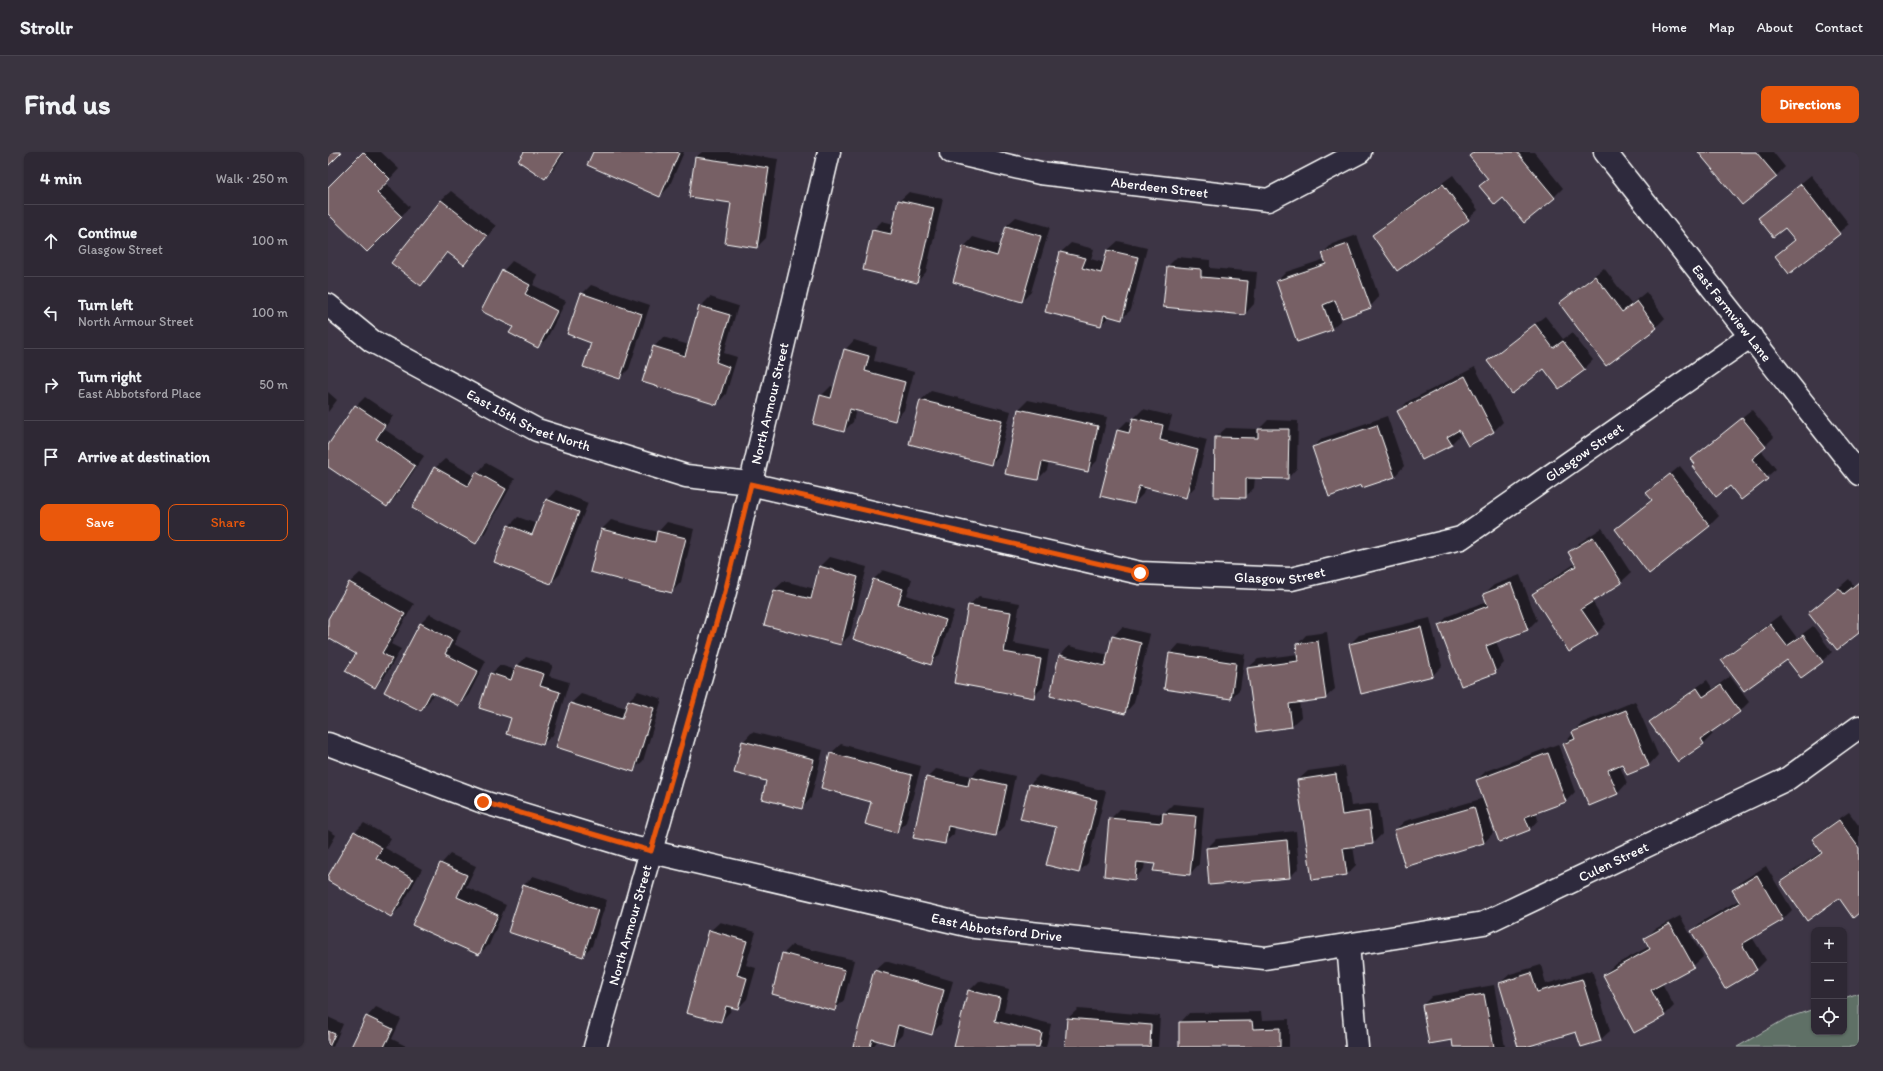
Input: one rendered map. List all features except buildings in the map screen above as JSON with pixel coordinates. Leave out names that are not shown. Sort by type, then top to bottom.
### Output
[{"type":"street","name":"North Armour Street","points":[[595,1047],[725,592],[829,152]]},
{"type":"street","name":"Aberdeen Street","points":[[951,152],[1040,173],[1268,200],[1360,152]]},
{"type":"street","name":"East Farmview Lane","points":[[1604,152],[1859,474]]},
{"type":"street","name":"East 15th Street North","points":[[328,305],[372,341],[537,430],[686,476],[751,484]]},
{"type":"street","name":"Glasgow Street","points":[[751,484],[1140,573],[1291,579],[1461,538],[1751,336]]},
{"type":"street","name":"Culen Street","points":[[1348,945],[1484,923],[1787,778],[1859,727]]},
{"type":"street","name":"East Abbotsford Drive","points":[[328,744],[483,802],[651,851],[976,927],[1265,958],[1348,945]]},
{"type":"street","points":[[1348,945],[1357,1047]]},
{"type":"green space","points":[[1859,993],[1859,1047],[1737,1047],[1787,1018],[1811,1010],[1811,1035],[1847,1035],[1847,997]]},
{"type":"route","points":[[483,802],[631,847],[651,851],[725,592],[751,484],[933,527],[1140,573]]}]
